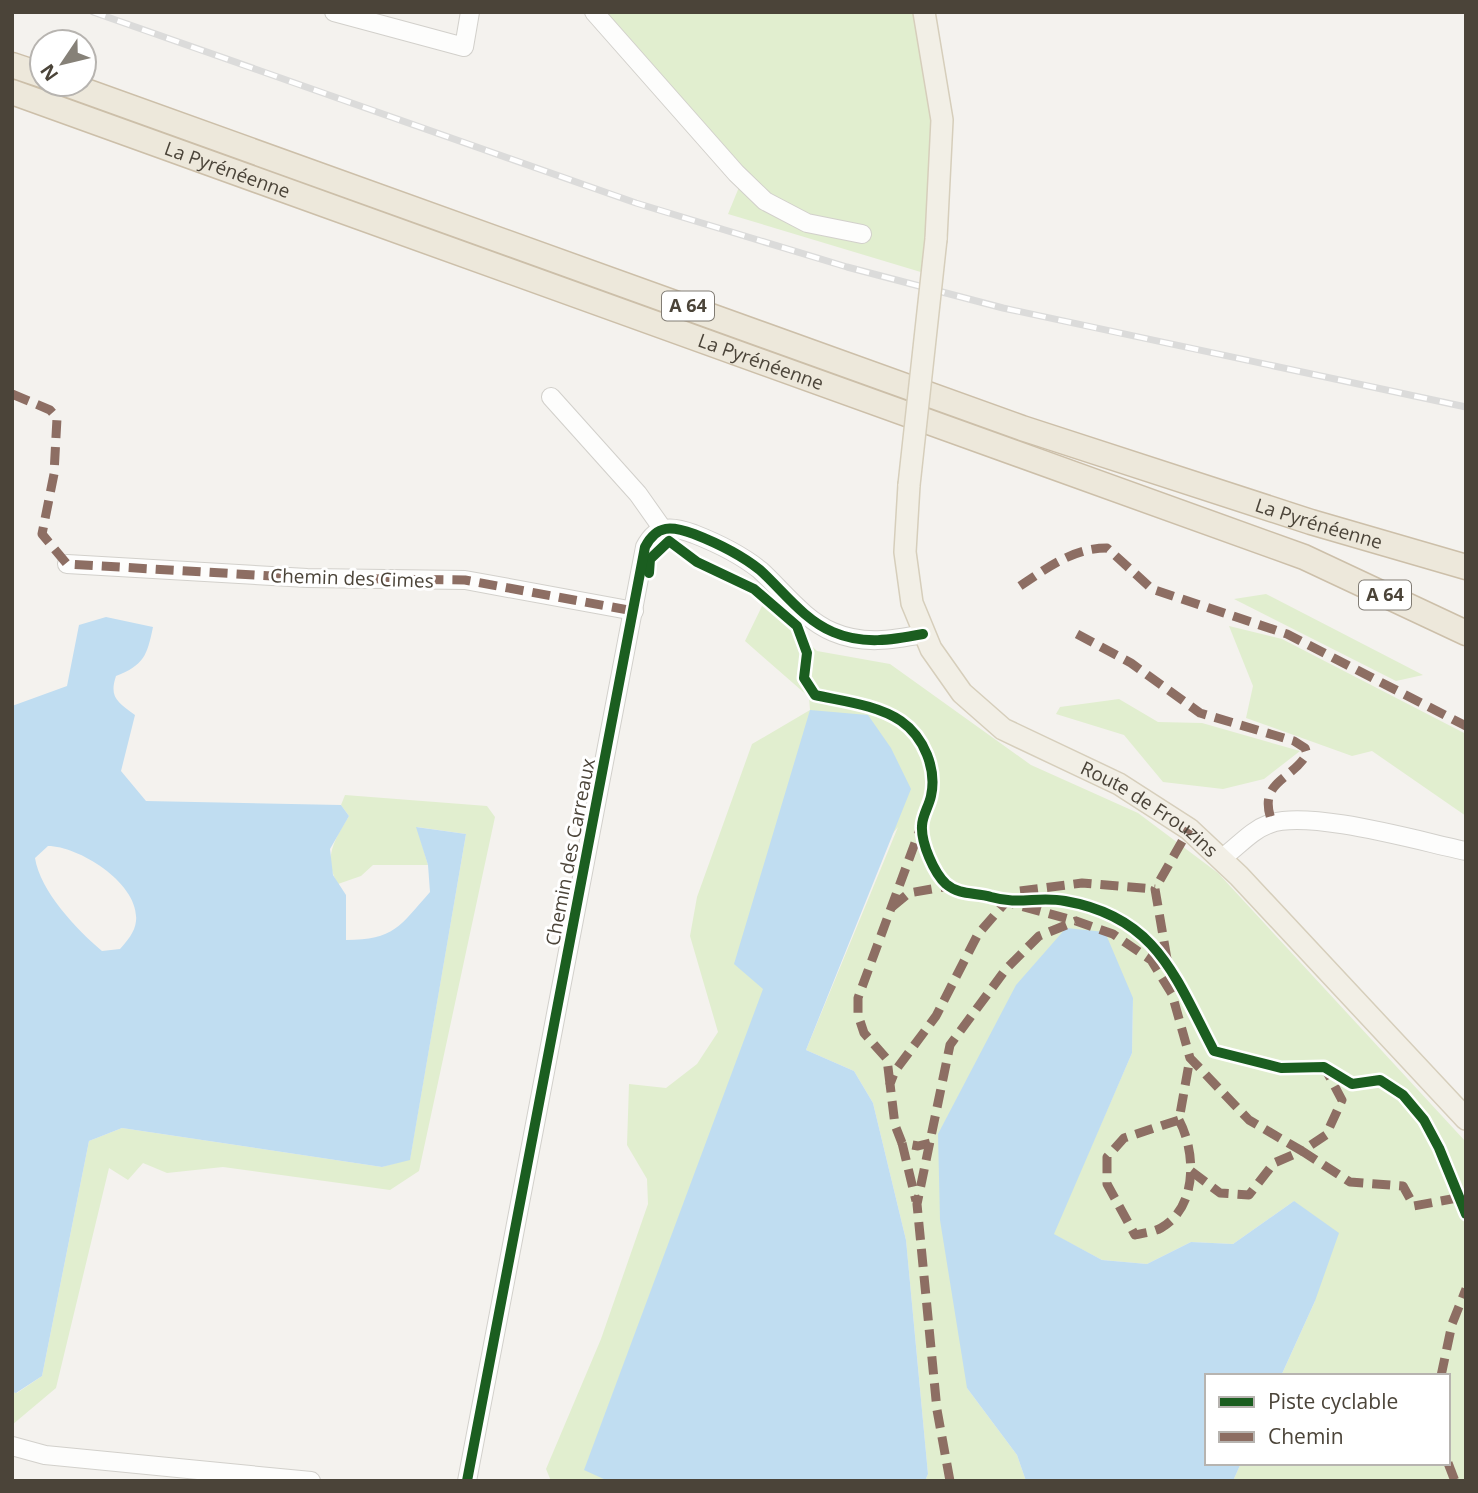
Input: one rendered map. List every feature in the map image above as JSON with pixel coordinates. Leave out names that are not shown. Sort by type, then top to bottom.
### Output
[{"type":"highway","name":"La Pyrénéenne","points":[[12,92],[1304,557],[1466,633]]},
{"type":"highway","name":"La Pyrénéenne","points":[[98,96],[1023,428],[1311,522],[1466,567]]},
{"type":"highway","points":[[1427,556],[1466,554]]},
{"type":"main road","name":"Route de Frouzins","points":[[924,12],[942,120],[936,239],[909,485],[906,571],[912,603],[923,634],[951,680],[990,720],[1032,745],[1136,793],[1189,830],[1222,858],[1466,1119]]},
{"type":"street","points":[[334,12],[464,47],[470,12]]},
{"type":"street","points":[[594,12],[736,173],[765,201],[807,223],[862,234]]},
{"type":"street","points":[[551,397],[638,494],[662,528],[674,527],[736,553],[756,567],[820,626],[834,633],[876,642],[923,634]]},
{"type":"street","name":"Chemin des Carreaux","points":[[467,1481],[645,547],[651,535],[662,528]]},
{"type":"street","name":"Chemin des Cimes","points":[[67,564],[307,578],[465,580],[634,611]]},
{"type":"street","points":[[1222,858],[1255,830],[1272,822],[1298,820],[1340,825],[1466,851]]},
{"type":"street","points":[[12,1446],[45,1455],[311,1481]]},
{"type":"green space","points":[[601,12],[916,12],[931,92],[935,149],[924,273],[728,214],[744,175]]},
{"type":"green space","points":[[1266,594],[1423,675],[1396,681],[1234,599]]},
{"type":"green space","points":[[764,602],[817,651],[890,664],[1031,765],[1138,813],[1218,873],[1466,1142],[1466,1481],[1233,1481],[1240,1465],[1450,1465],[1450,1374],[1282,1374],[1315,1301],[1294,1201],[1233,1244],[1191,1242],[1147,1264],[1102,1260],[1053,1234],[1132,1053],[1133,998],[967,1388],[1017,1455],[1026,1481],[925,1481],[928,1474],[906,1240],[873,1103],[854,1071],[806,1050],[898,827],[764,989],[585,1469],[608,1481],[551,1481],[546,1469],[601,1339],[648,1204],[647,1179],[627,1145],[629,1084],[666,1088],[697,1064],[718,1032],[690,936],[697,897],[752,744],[810,710],[809,697],[745,641]]},
{"type":"green space","points":[[1229,626],[1282,639],[1466,734],[1466,816],[1372,751],[1352,756],[1246,718],[1253,686]]},
{"type":"green space","points":[[1119,699],[1158,722],[1202,723],[1300,751],[1264,779],[1223,789],[1163,782],[1124,735],[1056,714],[1060,707]]},
{"type":"green space","points":[[345,795],[487,806],[495,817],[419,1171],[390,1190],[223,1167],[167,1173],[143,1163],[128,1180],[109,1168],[56,1388],[12,1425],[12,1392],[17,1393],[42,1376],[89,1141],[122,1128],[382,1167],[410,1159],[466,834],[417,827],[428,865],[373,865],[361,876],[338,884],[333,875],[331,857],[335,841],[349,816],[341,805]]},
{"type":"water","points":[[106,617],[153,627],[143,658],[133,668],[116,676],[113,689],[119,702],[135,715],[121,771],[146,801],[341,805],[349,816],[330,849],[333,875],[346,895],[346,940],[375,937],[395,929],[430,892],[428,865],[416,827],[466,834],[410,1160],[382,1167],[122,1128],[89,1141],[42,1376],[16,1393],[12,1392],[12,706],[67,686],[79,625]],"holes":[[[48,846],[61,848],[91,860],[118,881],[128,894],[135,907],[136,921],[132,933],[120,949],[102,951],[71,921],[44,884],[35,858]]]},
{"type":"water","points":[[810,710],[868,715],[891,748],[911,789],[806,1050],[854,1071],[873,1103],[906,1240],[928,1474],[925,1481],[608,1481],[584,1470],[763,989],[734,964]]},
{"type":"water","points":[[1066,928],[1105,932],[1133,998],[1132,1053],[1054,1234],[1102,1260],[1147,1264],[1191,1242],[1233,1244],[1294,1201],[1339,1233],[1315,1301],[1282,1374],[1205,1374],[1205,1465],[1240,1465],[1233,1481],[1026,1481],[1017,1455],[967,1388],[940,1220],[938,1134],[1016,985]]},
{"type":"railway","points":[[93,12],[636,203],[847,267],[1003,308],[1466,407]]},
{"type":"marked path","points":[[12,394],[50,410],[57,418],[54,474],[42,534],[67,564],[307,578],[465,580],[634,611]]},
{"type":"marked path","points":[[1020,586],[1072,555],[1107,548],[1152,589],[1287,634],[1466,726]]},
{"type":"marked path","points":[[1077,634],[1131,663],[1200,713],[1294,741],[1305,748],[1307,754],[1300,763],[1272,790],[1268,808],[1272,822]]},
{"type":"marked path","points":[[1167,959],[1155,889],[1189,829]]},
{"type":"marked path","points":[[890,1084],[887,1059],[864,1033],[858,1015],[858,998],[919,832]]},
{"type":"marked path","points":[[1020,891],[1082,883],[1155,889]]},
{"type":"marked path","points":[[892,907],[909,893],[949,886]]},
{"type":"marked path","points":[[930,1143],[918,1146],[902,1143],[895,1125],[890,1084],[895,1071],[936,1016],[978,934],[1006,902],[1076,921]]},
{"type":"marked path","points":[[950,1481],[937,1410],[917,1204],[950,1045],[1006,969],[1039,936],[1076,921],[1113,934],[1151,960],[1172,994],[1190,1058],[1249,1120],[1302,1151],[1326,1135],[1342,1100],[1327,1072]]},
{"type":"marked path","points":[[1179,1120],[1189,1147],[1191,1163],[1182,1207],[1173,1219],[1161,1228],[1135,1235],[1107,1184],[1107,1157],[1124,1138],[1179,1120],[1190,1058]]},
{"type":"marked path","points":[[902,1143],[916,1201]]},
{"type":"marked path","points":[[1191,1171],[1220,1193],[1249,1195],[1274,1163],[1302,1151],[1350,1182],[1403,1186],[1414,1206],[1457,1198]]},
{"type":"marked path","points":[[1441,1374],[1452,1324],[1466,1289]]},
{"type":"marked path","points":[[1449,1465],[1455,1481]]},
{"type":"cycle path","points":[[467,1481],[645,547],[660,531],[686,531],[720,545],[752,564],[803,613],[833,632],[866,640],[923,634]]},
{"type":"cycle path","points":[[649,573],[650,559],[669,541],[697,562],[754,589],[797,626],[807,653],[804,678],[815,695],[882,711],[909,728],[927,754],[932,775],[930,800],[922,822],[924,841],[937,873],[951,888],[1001,899],[1065,901],[1096,909],[1122,921],[1142,936],[1174,975],[1214,1051],[1281,1068],[1324,1067],[1352,1084],[1380,1080],[1403,1095],[1424,1120],[1439,1148],[1466,1214]]}]
